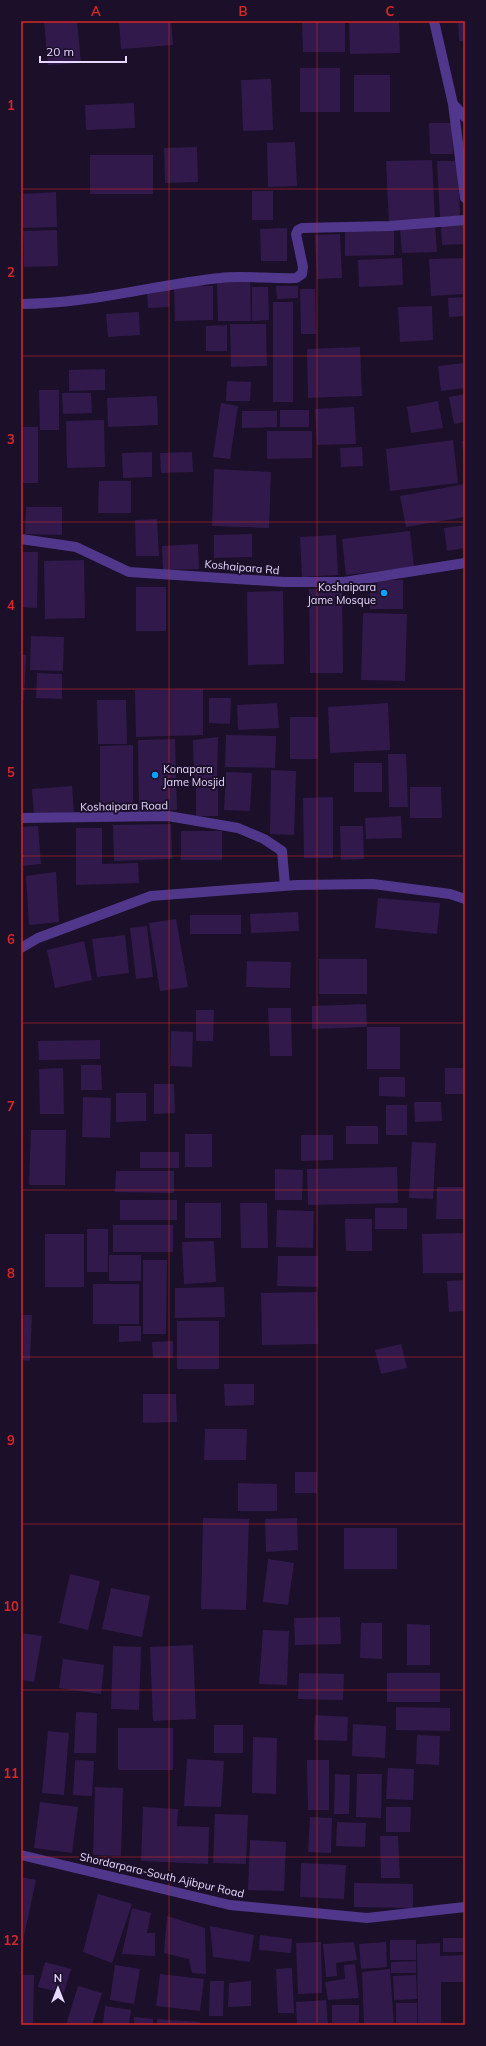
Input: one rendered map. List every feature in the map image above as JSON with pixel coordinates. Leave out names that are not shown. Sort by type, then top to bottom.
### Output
[{"type":"street","points":[[434,21],[453,104],[465,198]]},
{"type":"street","points":[[453,104],[465,117]]},
{"type":"street","points":[[21,304],[52,304],[77,301],[132,290],[222,277],[296,278],[302,274],[303,268],[296,234],[298,230],[302,228],[390,226],[465,220]]},
{"type":"street","name":"Koshaipara Rd","points":[[21,539],[76,547],[129,572],[285,582],[344,582],[465,563]]},
{"type":"street","name":"Koshaipara Road","points":[[21,818],[168,816],[238,828],[264,839],[282,851],[285,886]]},
{"type":"street","points":[[21,948],[38,938],[151,896],[285,886],[373,884],[450,894],[465,899]]},
{"type":"street","name":"Shordarpara-South Ajibpur Road","points":[[21,1855],[230,1905],[367,1918],[465,1907]]},
{"type":"building","points":[[44,21],[77,21],[81,63],[48,65]]},
{"type":"building","points":[[119,21],[171,21],[173,45],[121,49]]},
{"type":"building","points":[[302,21],[345,21],[345,52],[303,52]]},
{"type":"building","points":[[349,21],[399,21],[400,53],[350,54]]},
{"type":"building","points":[[458,21],[465,21],[465,41],[459,41]]},
{"type":"building","points":[[300,68],[340,68],[340,112],[300,112]]},
{"type":"building","points":[[354,75],[390,75],[390,112],[354,112]]},
{"type":"building","points":[[271,79],[273,130],[243,131],[241,80]]},
{"type":"building","points":[[134,103],[135,128],[86,130],[85,105]]},
{"type":"building","points":[[429,123],[452,123],[453,154],[430,154]]},
{"type":"building","points":[[295,142],[297,186],[268,187],[267,143]]},
{"type":"building","points":[[197,147],[198,182],[165,183],[164,148]]},
{"type":"building","points":[[90,155],[153,155],[153,194],[90,194]]},
{"type":"building","points":[[432,160],[435,221],[389,223],[386,161]]},
{"type":"building","points":[[437,161],[457,161],[460,216],[440,217]]},
{"type":"building","points":[[252,191],[273,191],[273,220],[252,220]]},
{"type":"building","points":[[56,192],[57,227],[21,228],[21,194]]},
{"type":"building","points":[[465,224],[465,244],[442,245],[441,225]]},
{"type":"building","points":[[435,225],[437,252],[402,253],[400,227]]},
{"type":"building","points":[[287,228],[287,261],[261,261],[260,229]]},
{"type":"building","points":[[57,230],[58,266],[24,267],[23,231]]},
{"type":"building","points":[[345,231],[394,231],[394,255],[345,256]]},
{"type":"building","points":[[340,234],[342,278],[317,279],[315,235]]},
{"type":"building","points":[[402,258],[403,285],[359,287],[358,260]]},
{"type":"building","points":[[465,258],[465,294],[431,296],[429,259]]},
{"type":"building","points":[[250,281],[251,321],[218,321],[217,282]]},
{"type":"building","points":[[174,286],[213,286],[213,320],[175,321]]},
{"type":"building","points":[[276,286],[298,286],[298,298],[277,299]]},
{"type":"building","points":[[252,287],[268,287],[269,320],[252,321]]},
{"type":"building","points":[[169,289],[169,307],[148,308],[147,290]]},
{"type":"building","points":[[300,289],[315,289],[316,334],[301,334]]},
{"type":"building","points":[[465,297],[465,316],[449,317],[448,298]]},
{"type":"building","points":[[273,302],[293,302],[293,402],[273,402]]},
{"type":"building","points":[[432,306],[433,340],[400,342],[398,307]]},
{"type":"building","points":[[139,312],[140,335],[108,337],[106,314]]},
{"type":"building","points":[[230,324],[266,324],[267,366],[231,367]]},
{"type":"building","points":[[227,325],[227,351],[206,351],[206,326]]},
{"type":"building","points":[[360,347],[362,396],[308,398],[307,349]]},
{"type":"building","points":[[465,363],[465,388],[441,391],[438,366]]},
{"type":"building","points":[[105,369],[105,390],[69,391],[69,370]]},
{"type":"building","points":[[227,381],[251,382],[250,401],[226,401]]},
{"type":"building","points":[[39,390],[59,390],[59,430],[40,430]]},
{"type":"building","points":[[62,393],[91,393],[92,413],[63,414]]},
{"type":"building","points":[[465,394],[465,422],[454,424],[449,397]]},
{"type":"building","points":[[157,396],[158,425],[108,427],[107,398]]},
{"type":"building","points":[[438,401],[443,428],[411,433],[407,407]]},
{"type":"building","points":[[221,403],[238,406],[230,459],[213,457]]},
{"type":"building","points":[[354,407],[356,444],[317,445],[315,409]]},
{"type":"building","points":[[280,410],[309,410],[309,427],[280,427]]},
{"type":"building","points":[[242,411],[277,411],[277,427],[242,428]]},
{"type":"building","points":[[104,420],[105,467],[67,468],[66,421]]},
{"type":"building","points":[[21,427],[38,427],[38,483],[21,483]]},
{"type":"building","points":[[267,431],[312,431],[312,458],[267,459]]},
{"type":"building","points":[[453,440],[458,483],[390,491],[386,449]]},
{"type":"building","points":[[462,441],[465,441],[465,459],[464,459]]},
{"type":"building","points":[[362,447],[363,466],[341,467],[340,448]]},
{"type":"building","points":[[152,452],[152,477],[123,478],[122,453]]},
{"type":"building","points":[[192,452],[193,472],[161,473],[160,453]]},
{"type":"building","points":[[214,469],[271,472],[269,528],[212,526]]},
{"type":"building","points":[[99,481],[131,481],[131,513],[98,513]]},
{"type":"building","points":[[465,484],[465,517],[406,527],[400,496]]},
{"type":"building","points":[[26,507],[62,507],[62,535],[25,534]]},
{"type":"building","points":[[157,519],[159,556],[136,556],[135,520]]},
{"type":"building","points":[[465,525],[465,548],[447,551],[444,528]]},
{"type":"building","points":[[410,531],[414,567],[346,575],[342,539]]},
{"type":"building","points":[[252,534],[252,557],[214,558],[214,535]]},
{"type":"building","points":[[336,535],[338,575],[302,577],[300,537]]},
{"type":"building","points":[[198,544],[199,569],[163,570],[162,546]]},
{"type":"building","points":[[21,552],[38,552],[37,608],[21,607]]},
{"type":"building","points":[[84,560],[85,618],[45,619],[44,561]]},
{"type":"building","points":[[370,580],[403,580],[403,609],[370,609]]},
{"type":"building","points":[[136,587],[166,587],[166,631],[136,631]]},
{"type":"building","points":[[309,589],[342,589],[343,673],[310,673]]},
{"type":"building","points":[[283,591],[284,664],[248,665],[247,592]]},
{"type":"building","points":[[363,613],[407,614],[405,681],[361,680]]},
{"type":"building","points":[[31,636],[64,637],[63,671],[30,670]]},
{"type":"building","points":[[21,655],[26,655],[24,700],[21,700]]},
{"type":"building","points":[[37,673],[62,674],[62,699],[36,698]]},
{"type":"building","points":[[203,689],[203,735],[136,737],[135,690]]},
{"type":"building","points":[[209,698],[231,698],[230,724],[209,723]]},
{"type":"building","points":[[97,700],[126,700],[127,744],[98,744]]},
{"type":"building","points":[[277,703],[279,728],[238,730],[237,705]]},
{"type":"building","points":[[388,703],[390,750],[330,753],[328,707]]},
{"type":"building","points":[[290,717],[318,717],[318,759],[290,759]]},
{"type":"building","points":[[226,735],[276,736],[275,768],[225,767]]},
{"type":"building","points":[[218,737],[217,780],[194,781],[193,740]]},
{"type":"building","points":[[175,739],[177,810],[139,811],[138,740]]},
{"type":"building","points":[[133,745],[133,809],[100,809],[100,746]]},
{"type":"building","points":[[388,754],[406,754],[408,807],[389,807]]},
{"type":"building","points":[[354,763],[382,763],[382,792],[354,792]]},
{"type":"building","points":[[271,770],[296,771],[294,835],[270,834]]},
{"type":"building","points":[[226,772],[252,773],[250,811],[224,810]]},
{"type":"building","points":[[72,786],[74,812],[34,815],[32,789]]},
{"type":"building","points":[[196,786],[218,786],[218,816],[196,816]]},
{"type":"building","points":[[410,787],[441,787],[442,818],[410,818]]},
{"type":"building","points":[[333,797],[333,858],[304,858],[303,798]]},
{"type":"building","points":[[401,816],[402,838],[366,839],[365,818]]},
{"type":"building","points":[[171,824],[172,859],[114,861],[113,825]]},
{"type":"building","points":[[38,826],[41,864],[21,866],[21,827]]},
{"type":"building","points":[[340,826],[363,826],[364,859],[341,860]]},
{"type":"building","points":[[76,828],[102,828],[102,864],[138,863],[139,883],[76,885]]},
{"type":"building","points":[[181,831],[222,831],[222,860],[181,860]]},
{"type":"building","points":[[56,872],[59,922],[29,925],[26,876]]},
{"type":"building","points":[[378,898],[440,903],[437,934],[375,928]]},
{"type":"building","points":[[298,912],[299,931],[251,933],[250,914]]},
{"type":"building","points":[[190,915],[241,915],[241,934],[190,934]]},
{"type":"building","points":[[176,919],[188,987],[160,991],[149,923]]},
{"type":"building","points":[[147,926],[153,977],[136,979],[130,928]]},
{"type":"building","points":[[125,935],[129,973],[97,977],[92,939]]},
{"type":"building","points":[[84,941],[92,980],[55,988],[47,950]]},
{"type":"building","points":[[319,959],[367,959],[367,994],[319,994]]},
{"type":"building","points":[[247,961],[291,962],[290,988],[246,987]]},
{"type":"building","points":[[366,1004],[367,1027],[312,1029],[312,1006]]},
{"type":"building","points":[[268,1008],[291,1008],[292,1056],[270,1056]]},
{"type":"building","points":[[196,1010],[214,1010],[213,1041],[196,1041]]},
{"type":"building","points":[[367,1027],[400,1027],[400,1069],[367,1069]]},
{"type":"building","points":[[171,1031],[193,1032],[192,1067],[170,1066]]},
{"type":"building","points":[[100,1040],[100,1059],[39,1060],[38,1041]]},
{"type":"building","points":[[81,1065],[101,1065],[102,1090],[81,1090]]},
{"type":"building","points":[[63,1068],[64,1114],[40,1114],[39,1069]]},
{"type":"building","points":[[445,1068],[465,1068],[465,1094],[445,1094]]},
{"type":"building","points":[[379,1077],[405,1077],[405,1097],[379,1096]]},
{"type":"building","points":[[154,1084],[174,1084],[175,1113],[154,1114]]},
{"type":"building","points":[[116,1093],[146,1093],[146,1121],[116,1122]]},
{"type":"building","points":[[83,1097],[111,1098],[110,1138],[82,1137]]},
{"type":"building","points":[[414,1102],[441,1102],[442,1121],[415,1122]]},
{"type":"building","points":[[386,1105],[407,1105],[407,1135],[386,1135]]},
{"type":"building","points":[[346,1126],[378,1126],[378,1144],[346,1144]]},
{"type":"building","points":[[31,1130],[66,1130],[65,1185],[29,1185]]},
{"type":"building","points":[[185,1134],[212,1134],[212,1167],[185,1167]]},
{"type":"building","points":[[301,1135],[333,1135],[333,1160],[301,1161]]},
{"type":"building","points":[[412,1142],[436,1143],[433,1199],[409,1198]]},
{"type":"building","points":[[140,1152],[179,1152],[179,1168],[140,1168]]},
{"type":"building","points":[[397,1167],[398,1203],[308,1205],[307,1169]]},
{"type":"building","points":[[275,1169],[303,1170],[302,1200],[275,1200]]},
{"type":"building","points":[[116,1171],[174,1171],[174,1193],[115,1192]]},
{"type":"building","points":[[437,1187],[465,1187],[465,1219],[436,1219]]},
{"type":"building","points":[[120,1200],[177,1200],[177,1220],[120,1220]]},
{"type":"building","points":[[185,1203],[221,1203],[221,1238],[185,1238]]},
{"type":"building","points":[[240,1203],[267,1203],[268,1248],[241,1248]]},
{"type":"building","points":[[375,1208],[407,1208],[407,1229],[375,1229]]},
{"type":"building","points":[[277,1210],[314,1211],[313,1248],[276,1247]]},
{"type":"building","points":[[345,1219],[372,1219],[372,1251],[346,1251]]},
{"type":"building","points":[[113,1225],[173,1225],[173,1252],[113,1252]]},
{"type":"building","points":[[87,1229],[108,1229],[108,1272],[87,1272]]},
{"type":"building","points":[[465,1233],[465,1273],[423,1273],[422,1234]]},
{"type":"building","points":[[45,1234],[84,1234],[84,1287],[45,1287]]},
{"type":"building","points":[[214,1241],[216,1282],[184,1284],[182,1242]]},
{"type":"building","points":[[109,1255],[141,1255],[141,1281],[109,1281]]},
{"type":"building","points":[[278,1256],[318,1256],[318,1287],[277,1286]]},
{"type":"building","points":[[143,1260],[167,1260],[166,1334],[143,1334]]},
{"type":"building","points":[[465,1280],[465,1311],[449,1312],[447,1281]]},
{"type":"building","points":[[93,1284],[139,1284],[139,1324],[93,1324]]},
{"type":"building","points":[[224,1287],[225,1317],[175,1318],[175,1288]]},
{"type":"building","points":[[317,1292],[318,1344],[262,1345],[261,1293]]},
{"type":"building","points":[[21,1315],[32,1315],[30,1361],[21,1360]]},
{"type":"building","points":[[177,1321],[219,1321],[219,1369],[177,1369]]},
{"type":"building","points":[[119,1326],[141,1326],[141,1341],[119,1342]]},
{"type":"building","points":[[173,1341],[173,1358],[153,1358],[152,1342]]},
{"type":"building","points":[[401,1344],[407,1368],[381,1374],[375,1350]]},
{"type":"building","points":[[224,1384],[254,1384],[254,1405],[225,1406]]},
{"type":"building","points":[[143,1394],[176,1394],[177,1422],[143,1423]]},
{"type":"building","points":[[205,1429],[247,1429],[246,1460],[204,1460]]},
{"type":"building","points":[[295,1472],[317,1472],[317,1493],[295,1493]]},
{"type":"building","points":[[238,1483],[277,1484],[277,1511],[238,1511]]},
{"type":"building","points":[[203,1518],[249,1519],[246,1610],[201,1609]]},
{"type":"building","points":[[297,1518],[298,1550],[266,1552],[265,1519]]},
{"type":"building","points":[[344,1528],[397,1528],[397,1569],[344,1569]]},
{"type":"building","points":[[268,1559],[294,1563],[288,1605],[263,1602]]},
{"type":"building","points":[[70,1574],[100,1581],[88,1630],[59,1623]]},
{"type":"building","points":[[111,1588],[150,1596],[142,1637],[102,1629]]},
{"type":"building","points":[[340,1617],[341,1644],[295,1645],[294,1618]]},
{"type":"building","points":[[361,1623],[382,1623],[382,1659],[360,1658]]},
{"type":"building","points":[[407,1624],[430,1625],[430,1665],[407,1665]]},
{"type":"building","points":[[263,1630],[289,1631],[287,1685],[259,1684]]},
{"type":"building","points":[[21,1633],[42,1636],[34,1682],[21,1680]]},
{"type":"building","points":[[193,1645],[196,1719],[153,1721],[150,1647]]},
{"type":"building","points":[[113,1646],[141,1647],[139,1710],[111,1709]]},
{"type":"building","points":[[63,1659],[104,1665],[101,1694],[59,1688]]},
{"type":"building","points":[[299,1673],[344,1674],[343,1700],[298,1699]]},
{"type":"building","points":[[387,1673],[440,1673],[440,1702],[387,1702]]},
{"type":"building","points":[[396,1707],[450,1708],[450,1731],[396,1730]]},
{"type":"building","points":[[76,1712],[97,1713],[96,1753],[74,1753]]},
{"type":"building","points":[[315,1715],[348,1717],[347,1741],[314,1740]]},
{"type":"building","points":[[353,1724],[386,1726],[385,1758],[352,1756]]},
{"type":"building","points":[[214,1725],[243,1725],[243,1753],[214,1753]]},
{"type":"building","points":[[118,1728],[173,1728],[173,1770],[118,1770]]},
{"type":"building","points":[[48,1731],[69,1733],[64,1795],[42,1793]]},
{"type":"building","points":[[417,1735],[440,1736],[439,1765],[416,1764]]},
{"type":"building","points":[[253,1737],[277,1738],[276,1794],[252,1793]]},
{"type":"building","points":[[187,1759],[224,1761],[221,1807],[184,1806]]},
{"type":"building","points":[[75,1760],[94,1761],[92,1796],[73,1795]]},
{"type":"building","points":[[307,1760],[329,1760],[329,1810],[308,1810]]},
{"type":"building","points":[[388,1768],[414,1769],[413,1800],[386,1799]]},
{"type":"building","points":[[335,1774],[350,1775],[349,1814],[334,1814]]},
{"type":"building","points":[[357,1774],[382,1774],[381,1818],[356,1817]]},
{"type":"building","points":[[95,1787],[123,1788],[121,1856],[93,1855]]},
{"type":"building","points":[[40,1802],[78,1807],[72,1853],[34,1848]]},
{"type":"building","points":[[143,1807],[178,1809],[177,1826],[209,1827],[208,1864],[141,1861]]},
{"type":"building","points":[[386,1807],[411,1807],[410,1832],[386,1832]]},
{"type":"building","points":[[215,1814],[248,1815],[246,1864],[213,1863]]},
{"type":"building","points":[[310,1817],[332,1818],[331,1853],[308,1852]]},
{"type":"building","points":[[337,1822],[366,1823],[365,1847],[336,1846]]},
{"type":"building","points":[[380,1836],[398,1836],[400,1878],[381,1878]]},
{"type":"building","points":[[250,1840],[286,1842],[284,1891],[248,1890]]},
{"type":"building","points":[[301,1863],[346,1865],[344,1899],[300,1897]]},
{"type":"building","points":[[21,1877],[36,1880],[22,1945],[21,1945]]},
{"type":"building","points":[[354,1883],[413,1884],[413,1908],[354,1907]]},
{"type":"building","points":[[98,1894],[132,1904],[112,1963],[83,1952]]},
{"type":"building","points":[[132,1908],[151,1913],[147,1933],[155,1933],[155,1956],[122,1954]]},
{"type":"building","points":[[167,1916],[205,1928],[206,1974],[192,1973],[189,1959],[164,1953]]},
{"type":"building","points":[[210,1926],[254,1935],[250,1962],[213,1957]]},
{"type":"building","points":[[260,1935],[292,1939],[291,1953],[259,1950]]},
{"type":"building","points":[[443,1938],[465,1938],[465,1952],[443,1952]]},
{"type":"building","points":[[390,1940],[416,1940],[416,1960],[390,1960]]},
{"type":"building","points":[[321,1942],[322,1993],[298,1994],[296,1943]]},
{"type":"building","points":[[354,1942],[357,1960],[336,1963],[337,1976],[326,1977],[323,1944]]},
{"type":"building","points":[[386,1942],[387,1967],[361,1969],[359,1944]]},
{"type":"building","points":[[440,1943],[440,1956],[465,1955],[465,1982],[441,1982],[441,2025],[418,2025],[417,1944]]},
{"type":"building","points":[[416,1961],[416,1973],[391,1973],[391,1962]]},
{"type":"building","points":[[45,1962],[71,1969],[64,1993],[38,1987]]},
{"type":"building","points":[[355,1964],[359,1998],[328,2000],[325,1982],[345,1979],[344,1965]]},
{"type":"building","points":[[115,1965],[140,1969],[134,2004],[110,2000]]},
{"type":"building","points":[[292,1968],[294,2013],[278,2013],[276,1969]]},
{"type":"building","points":[[390,1969],[394,2025],[364,2025],[362,1972]]},
{"type":"building","points":[[160,1974],[204,1979],[200,2011],[156,2006]]},
{"type":"building","points":[[21,1975],[34,1975],[33,2025],[21,2025]]},
{"type":"building","points":[[416,1975],[417,1999],[394,2000],[393,1976]]},
{"type":"building","points":[[210,1981],[224,1981],[223,2016],[209,2016]]},
{"type":"building","points":[[251,1981],[251,2006],[228,2007],[229,1983]]},
{"type":"building","points":[[78,1986],[102,1993],[92,2025],[66,2025]]},
{"type":"building","points":[[326,2000],[328,2025],[297,2025],[296,2002]]},
{"type":"building","points":[[396,2003],[417,2003],[417,2025],[396,2025]]},
{"type":"building","points":[[332,2005],[359,2005],[359,2023],[332,2023]]},
{"type":"building","points":[[105,2006],[131,2010],[129,2025],[103,2025]]},
{"type":"building","points":[[134,2017],[153,2019],[153,2025],[134,2025]]},
{"type":"building","points":[[157,2019],[200,2022],[200,2025],[157,2025]]},
{"type":"place","name":"Koshaipara Jame Mosque","points":[[384,593]]},
{"type":"place","name":"Konapara Jame Mosjid","points":[[155,775]]}]
